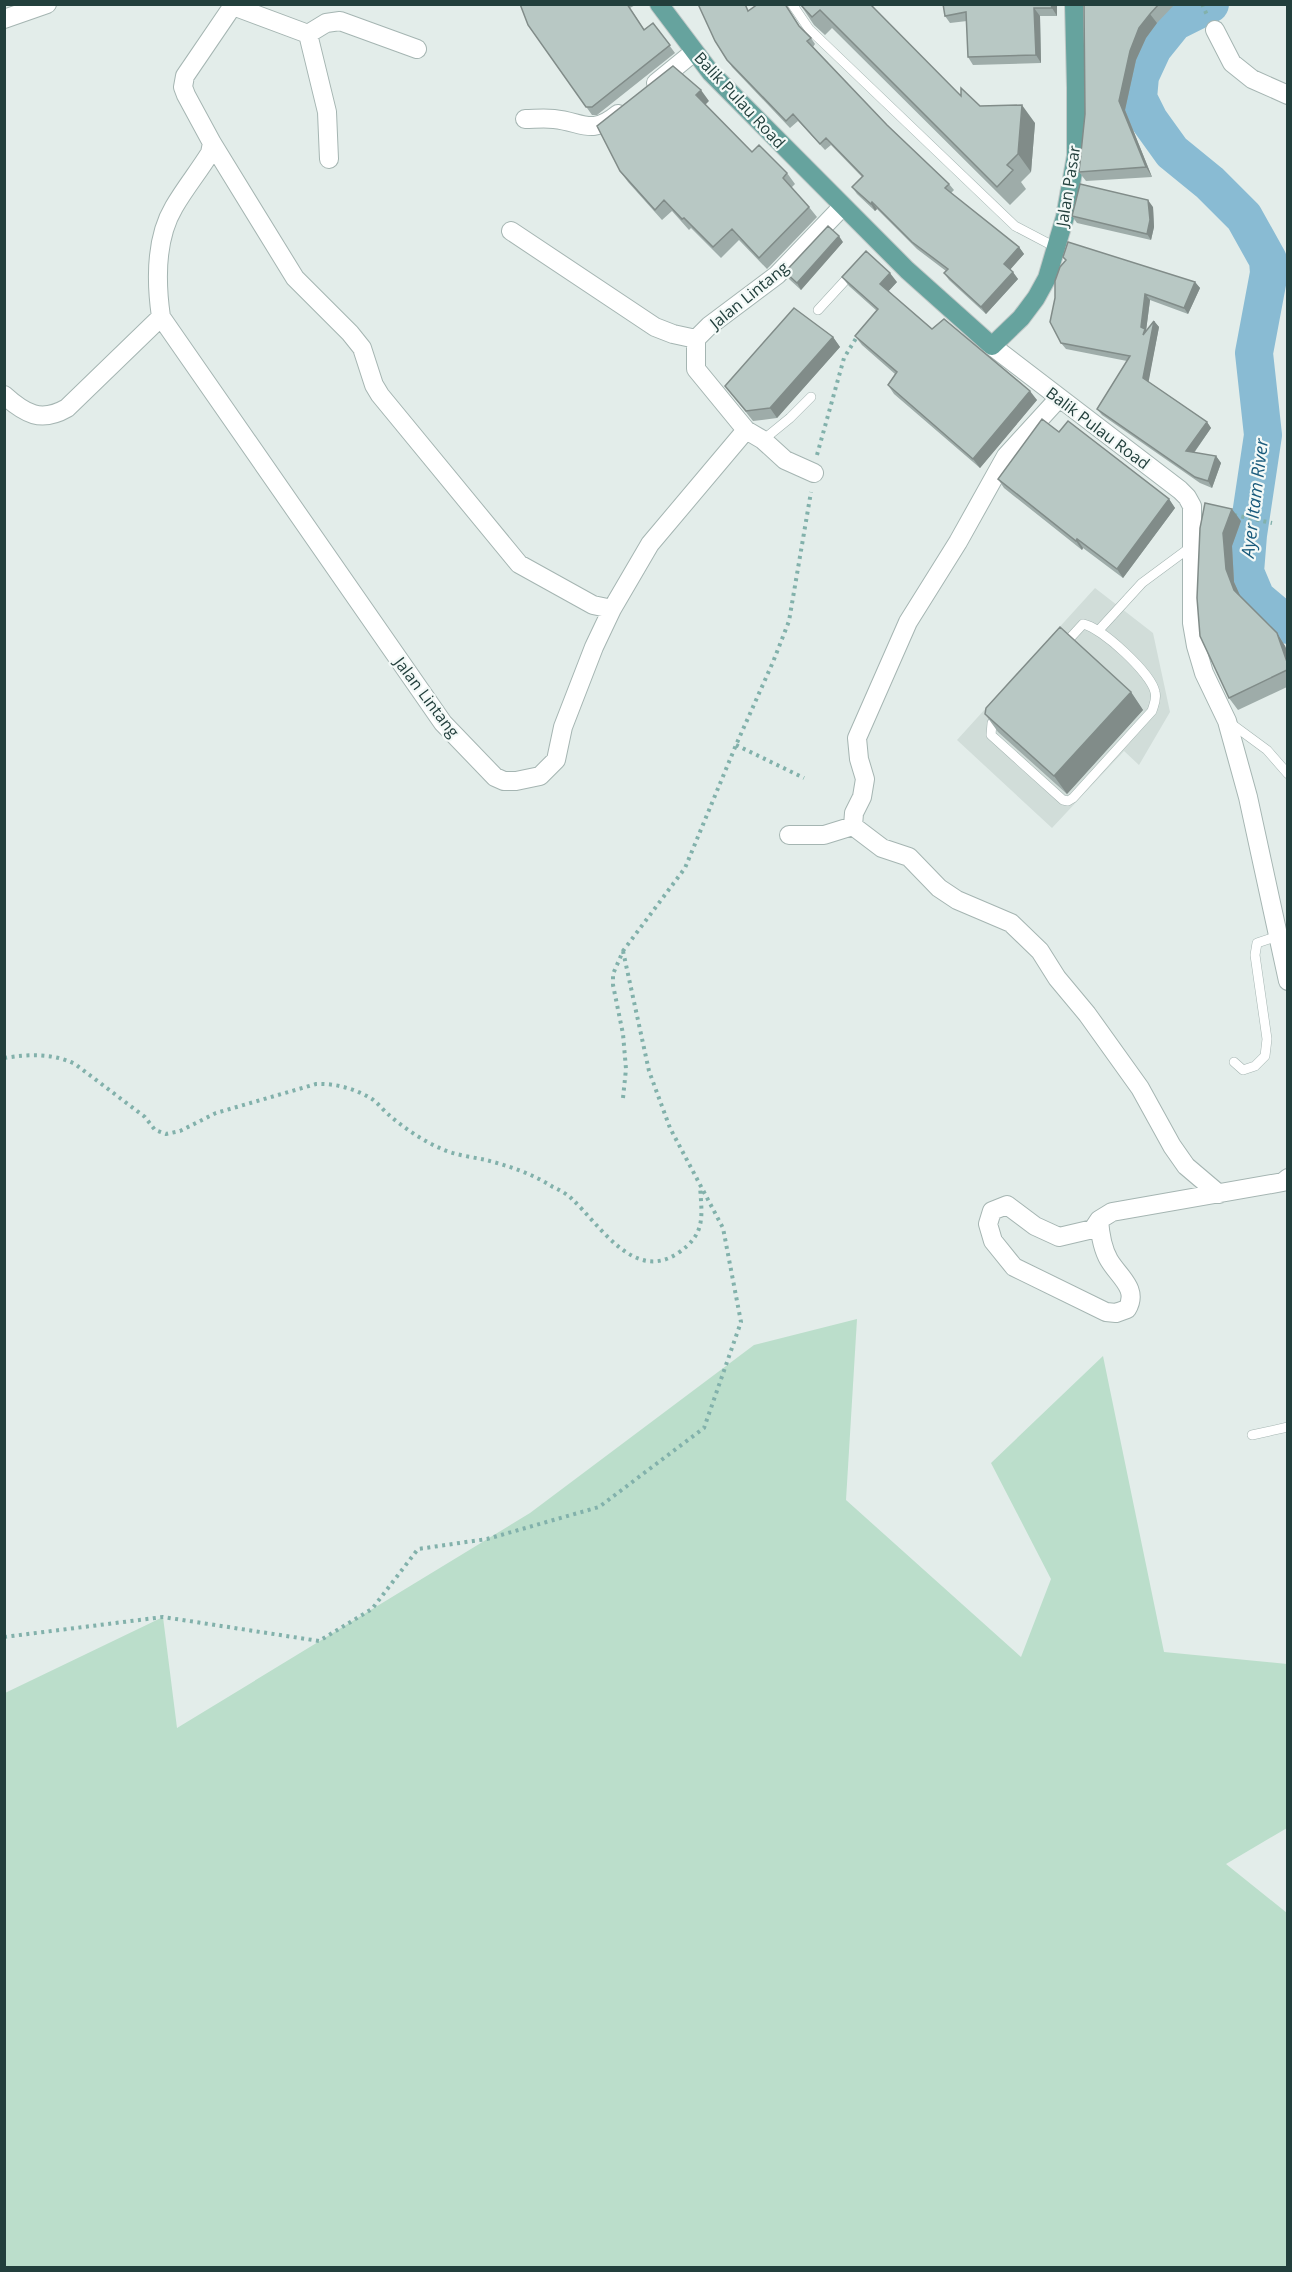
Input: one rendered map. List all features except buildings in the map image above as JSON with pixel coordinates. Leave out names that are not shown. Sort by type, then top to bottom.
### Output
[{"type":"main road","name":"Balik Pulau Road","points":[[659,4],[711,73],[843,206],[876,246],[992,346]]},
{"type":"main road","name":"Jalan Pasar","points":[[992,346],[1034,302],[1047,278],[1065,217],[1076,156],[1074,4]]},
{"type":"street","points":[[4,19],[47,4]]},
{"type":"street","points":[[308,34],[233,5],[185,76],[183,87],[186,95],[212,143],[295,278],[362,348],[374,385],[380,394],[519,564],[593,605],[612,609]]},
{"type":"street","points":[[308,34],[326,23],[340,21],[417,49]]},
{"type":"street","points":[[1215,30],[1232,63],[1252,79],[1287,95]]},
{"type":"street","points":[[308,34],[327,112],[329,159]]},
{"type":"street","points":[[525,119],[555,119],[586,126],[601,126],[694,52]]},
{"type":"street","points":[[4,395],[21,410],[42,416],[55,415],[67,408],[161,317],[158,269],[164,236],[172,209],[210,153],[212,143]]},
{"type":"street","name":"Jalan Lintang","points":[[161,317],[442,723],[495,777],[504,781],[516,781],[540,776],[555,760],[563,727],[594,647],[612,609],[650,544],[746,430],[696,369],[696,339],[709,326],[777,275],[843,206]]},
{"type":"street","points":[[511,231],[655,327],[696,339]]},
{"type":"street","name":"Balik Pulau Road","points":[[992,346],[1187,497],[1192,506],[1192,623],[1196,646],[1204,673],[1227,721],[1248,797],[1287,981]]},
{"type":"street","points":[[853,826],[854,813],[862,797],[866,779],[859,759],[856,738],[908,622],[958,542],[1006,456],[1059,399]]},
{"type":"street","points":[[746,430],[763,440],[784,460],[814,473]]},
{"type":"street","points":[[789,835],[824,835],[853,826]]},
{"type":"street","points":[[853,826],[882,848],[897,851],[909,857],[939,888],[957,900],[1011,923],[1040,951],[1057,978],[1087,1014],[1140,1088],[1172,1146],[1186,1166],[1219,1194]]},
{"type":"street","points":[[1099,1220],[1101,1240],[1109,1261],[1128,1285],[1132,1295],[1127,1309],[1116,1313],[1106,1312],[1014,1267],[993,1241],[988,1224],[992,1211],[1007,1205],[1035,1226],[1059,1237],[1093,1229],[1099,1220],[1112,1212],[1283,1182],[1287,1178]]},
{"type":"lane","points":[[792,4],[809,28],[1015,226],[1056,248]]},
{"type":"lane","points":[[818,310],[857,268]]},
{"type":"lane","points":[[763,440],[811,397]]},
{"type":"lane","points":[[1099,630],[1142,583],[1193,546]]},
{"type":"lane","points":[[1083,624],[1099,630],[1149,677],[1156,701],[1152,711],[1068,801],[1063,800],[991,735],[990,730],[992,723],[1079,627],[1083,624]]},
{"type":"lane","points":[[1227,721],[1267,750],[1287,774]]},
{"type":"lane","points":[[1234,1062],[1243,1070],[1255,1066],[1265,1056],[1267,1039],[1256,955],[1257,943],[1278,936]]},
{"type":"lane","points":[[1252,1435],[1287,1427]]},
{"type":"path","points":[[623,1098],[626,1069],[613,974],[623,951],[686,868],[789,621],[814,473],[828,411],[844,358],[861,332]]},
{"type":"path","points":[[1232,514],[1272,523]]},
{"type":"path","points":[[736,745],[804,778]]},
{"type":"path","points":[[4,1637],[163,1617],[319,1641],[372,1609],[418,1549],[487,1539],[599,1507],[704,1428],[741,1322],[723,1228],[670,1128],[649,1071],[623,951]]},
{"type":"path","points":[[4,1058],[42,1054],[75,1064],[145,1117],[154,1130],[166,1134],[180,1131],[216,1113],[316,1084],[332,1083],[373,1099],[405,1127],[444,1150],[532,1175],[552,1186],[570,1197],[620,1249],[637,1259],[649,1262],[673,1256],[691,1244],[700,1232],[702,1214],[700,1182]]},
{"type":"shaded area","points":[[1095,588],[1153,633],[1170,712],[1139,765],[1124,751],[1052,828],[957,740]]},
{"type":"green space","points":[[857,1319],[846,1500],[1021,1657],[1051,1579],[991,1463],[1103,1356],[1164,1652],[1287,1664],[1287,1828],[1226,1864],[1287,1913],[1287,2267],[5,2267],[5,1693],[163,1617],[177,1728],[530,1513],[754,1345]]},
{"type":"waterway","name":"Ayer Itam River","points":[[1210,4],[1174,22],[1153,48],[1140,76],[1138,98],[1149,120],[1172,152],[1210,183],[1244,217],[1268,260],[1269,273],[1254,353],[1263,435],[1248,535],[1245,572],[1256,598],[1288,625]]}]
